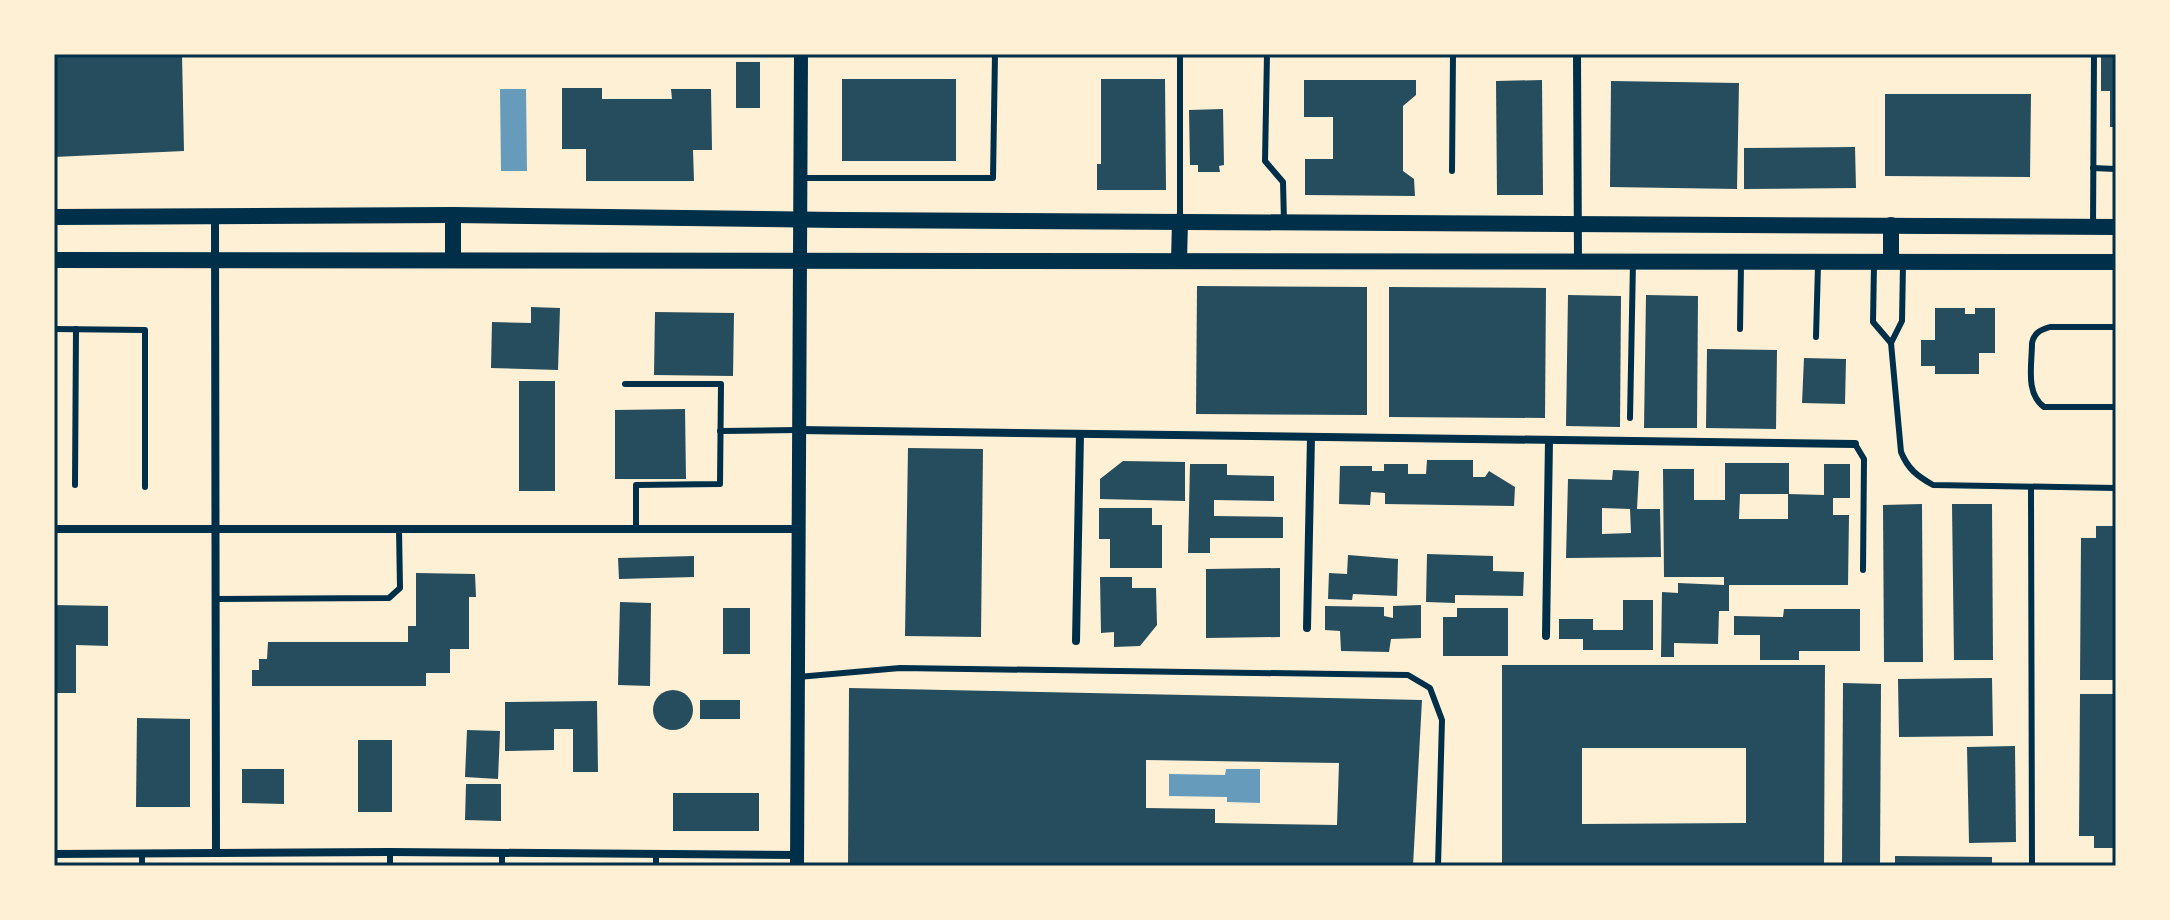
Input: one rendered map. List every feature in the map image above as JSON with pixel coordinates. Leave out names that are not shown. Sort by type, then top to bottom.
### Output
[{"type":"main road","points":[[54,217],[453,215],[800,220],[2116,227]]},
{"type":"main road","points":[[453,215],[453,259]]},
{"type":"main road","points":[[1179,261],[1180,221]]},
{"type":"main road","points":[[1890,261],[1891,225]]},
{"type":"main road","points":[[54,260],[2116,262]]},
{"type":"street","points":[[54,854],[390,852],[797,860],[801,54]]},
{"type":"street","points":[[1577,54],[1578,262]]},
{"type":"street","points":[[215,218],[216,853]]},
{"type":"street","points":[[798,430],[1855,444]]},
{"type":"street","points":[[1076,641],[1080,434]]},
{"type":"street","points":[[1307,628],[1311,437]]},
{"type":"street","points":[[1546,636],[1549,440]]},
{"type":"street","points":[[54,529],[798,529]]},
{"type":"lane","points":[[800,178],[993,178],[995,54]]},
{"type":"lane","points":[[1180,54],[1180,221]]},
{"type":"lane","points":[[1267,54],[1265,161],[1283,182],[1284,222]]},
{"type":"lane","points":[[1452,171],[1453,54]]},
{"type":"lane","points":[[2093,226],[2094,54]]},
{"type":"lane","points":[[2093,168],[2116,169]]},
{"type":"lane","points":[[1740,329],[1741,261]]},
{"type":"lane","points":[[1816,337],[1818,261]]},
{"type":"lane","points":[[1890,261],[1873,322],[1891,343]]},
{"type":"lane","points":[[1890,261],[1902,321],[1891,343],[1901,452],[1915,475],[1933,485],[2116,488]]},
{"type":"lane","points":[[1630,418],[1633,262]]},
{"type":"lane","points":[[2116,327],[2050,327],[2040,330],[2032,343],[2031,387],[2044,407],[2116,407]]},
{"type":"lane","points":[[54,329],[145,330],[145,487]]},
{"type":"lane","points":[[75,485],[76,329]]},
{"type":"lane","points":[[625,384],[721,384],[720,484],[636,485],[636,529]]},
{"type":"lane","points":[[720,431],[798,430]]},
{"type":"lane","points":[[1855,444],[1864,459],[1863,570]]},
{"type":"lane","points":[[2031,488],[2032,866]]},
{"type":"lane","points":[[215,599],[389,598],[400,588],[399,529]]},
{"type":"lane","points":[[798,677],[900,668],[1408,675],[1430,688],[1442,720],[1438,866]]},
{"type":"lane","points":[[390,852],[390,866]]},
{"type":"lane","points":[[502,854],[502,866]]},
{"type":"lane","points":[[142,855],[142,866]]},
{"type":"lane","points":[[656,855],[656,866]]},
{"type":"water","points":[[500,89],[526,89],[527,171],[501,171]]},
{"type":"water","points":[[1226,769],[1260,769],[1260,803],[1227,802],[1227,797],[1169,796],[1169,774],[1225,775]]},
{"type":"building","points":[[54,54],[182,54],[184,151],[54,157]]},
{"type":"building","points":[[2101,54],[2116,54],[2116,127],[2110,127],[2110,91],[2101,91]]},
{"type":"building","points":[[736,62],[760,62],[760,108],[736,108]]},
{"type":"building","points":[[842,79],[956,79],[956,161],[842,161]]},
{"type":"building","points":[[1101,79],[1165,79],[1166,190],[1097,190],[1097,164],[1101,164]]},
{"type":"building","points":[[1304,80],[1416,80],[1416,95],[1403,106],[1403,171],[1414,179],[1415,196],[1305,195],[1305,159],[1333,159],[1333,117],[1304,117]]},
{"type":"building","points":[[1542,80],[1543,195],[1497,195],[1496,81]]},
{"type":"building","points":[[1611,81],[1739,83],[1737,189],[1610,187]]},
{"type":"building","points":[[562,88],[602,88],[602,99],[672,99],[671,89],[711,89],[712,150],[693,150],[694,181],[586,181],[586,149],[562,149]]},
{"type":"building","points":[[1885,94],[2031,94],[2030,177],[1885,176]]},
{"type":"building","points":[[1223,109],[1224,165],[1219,166],[1220,172],[1198,172],[1198,165],[1190,165],[1189,110]]},
{"type":"building","points":[[1855,147],[1856,188],[1744,189],[1744,148]]},
{"type":"building","points":[[1197,286],[1367,287],[1367,415],[1196,414]]},
{"type":"building","points":[[1389,287],[1546,288],[1545,418],[1389,417]]},
{"type":"building","points":[[1568,295],[1621,296],[1620,427],[1566,426]]},
{"type":"building","points":[[1646,295],[1698,296],[1697,428],[1644,428]]},
{"type":"building","points":[[531,307],[560,308],[558,370],[491,368],[492,322],[531,323]]},
{"type":"building","points":[[1935,308],[1965,308],[1965,314],[1975,314],[1975,308],[1995,308],[1995,353],[1979,353],[1979,374],[1935,374],[1935,366],[1921,366],[1921,340],[1935,340]]},
{"type":"building","points":[[655,312],[734,313],[733,376],[654,375]]},
{"type":"building","points":[[1707,349],[1777,350],[1776,429],[1706,428]]},
{"type":"building","points":[[1804,358],[1846,359],[1845,404],[1802,403]]},
{"type":"building","points":[[519,381],[555,381],[555,491],[519,491]]},
{"type":"building","points":[[685,409],[686,479],[615,479],[615,410]]},
{"type":"building","points":[[908,448],[983,449],[981,637],[905,636]]},
{"type":"building","points":[[1427,460],[1473,460],[1473,477],[1485,477],[1489,471],[1515,487],[1514,506],[1385,504],[1385,493],[1371,492],[1370,505],[1339,504],[1340,466],[1372,466],[1372,471],[1384,471],[1384,464],[1408,464],[1408,474],[1426,474]]},
{"type":"building","points":[[1123,461],[1185,462],[1185,501],[1100,499],[1100,479]]},
{"type":"building","points":[[1725,463],[1789,463],[1788,494],[1824,495],[1824,464],[1850,464],[1850,498],[1833,498],[1833,515],[1849,515],[1848,585],[1729,585],[1729,611],[1719,611],[1718,644],[1674,643],[1674,657],[1661,657],[1662,592],[1678,593],[1678,583],[1724,585],[1724,577],[1664,577],[1663,469],[1694,469],[1694,500],[1725,500]],"holes":[[[1740,494],[1788,494],[1788,519],[1739,519]]]},
{"type":"building","points":[[1190,464],[1227,464],[1227,475],[1274,476],[1274,501],[1214,500],[1214,516],[1283,517],[1283,538],[1210,538],[1210,553],[1188,553]]},
{"type":"building","points":[[1613,470],[1639,471],[1637,509],[1660,509],[1661,557],[1566,558],[1568,479],[1612,480]],"holes":[[[1602,508],[1630,509],[1631,533],[1602,534]]]},
{"type":"building","points":[[1922,504],[1923,662],[1884,662],[1883,505]]},
{"type":"building","points":[[1952,504],[1992,504],[1993,660],[1954,660]]},
{"type":"building","points":[[1099,508],[1152,508],[1152,525],[1162,525],[1162,568],[1110,568],[1110,539],[1099,539]]},
{"type":"building","points":[[2096,526],[2116,526],[2116,680],[2080,680],[2081,538],[2096,538]]},
{"type":"building","points":[[1427,554],[1493,556],[1493,571],[1524,572],[1523,596],[1455,595],[1455,603],[1426,602]]},
{"type":"building","points":[[1348,555],[1398,559],[1397,596],[1353,594],[1352,600],[1328,599],[1329,573],[1347,574]]},
{"type":"building","points":[[694,556],[694,577],[619,579],[618,558]]},
{"type":"building","points":[[1280,568],[1280,637],[1206,638],[1206,569]]},
{"type":"building","points":[[416,573],[475,574],[476,597],[469,597],[469,649],[450,649],[450,673],[426,673],[426,686],[252,686],[252,670],[259,670],[259,659],[267,659],[268,642],[408,642],[408,626],[416,626]]},
{"type":"building","points":[[1100,577],[1132,577],[1132,588],[1156,588],[1157,625],[1140,646],[1114,647],[1114,632],[1101,633]]},
{"type":"building","points":[[1623,600],[1653,600],[1653,650],[1583,650],[1583,639],[1559,639],[1559,619],[1593,619],[1593,630],[1623,630]]},
{"type":"building","points":[[620,602],[651,603],[650,686],[618,685]]},
{"type":"building","points":[[54,605],[108,606],[108,646],[76,645],[76,693],[54,693]]},
{"type":"building","points":[[1421,605],[1421,638],[1391,639],[1389,652],[1341,651],[1340,631],[1325,630],[1325,606],[1384,607],[1384,616],[1393,618],[1393,606]]},
{"type":"building","points":[[723,608],[750,608],[750,654],[723,654]]},
{"type":"building","points":[[1457,608],[1508,608],[1508,656],[1443,656],[1443,617],[1457,617]]},
{"type":"building","points":[[1784,609],[1860,609],[1860,651],[1799,651],[1799,660],[1760,660],[1760,635],[1734,635],[1734,616],[1783,617]]},
{"type":"building","points":[[1502,665],[1825,665],[1824,866],[1502,866]],"holes":[[[1582,748],[1746,748],[1746,823],[1582,824]]]},
{"type":"building","points":[[1992,678],[1993,736],[1899,737],[1898,679]]},
{"type":"building","points":[[1843,683],[1881,684],[1880,866],[1842,866]]},
{"type":"building","points":[[849,688],[1422,700],[1413,866],[848,866]],"holes":[[[1146,760],[1339,763],[1337,825],[1215,823],[1215,809],[1146,808]]]},
{"type":"building","points":[[673,690],[687,696],[693,710],[687,724],[673,730],[659,724],[653,710],[659,696]]},
{"type":"building","points":[[2080,694],[2116,694],[2116,848],[2094,848],[2094,836],[2079,836]]},
{"type":"building","points":[[700,700],[740,700],[740,719],[700,719]]},
{"type":"building","points":[[597,701],[598,772],[573,772],[573,729],[554,729],[554,750],[505,751],[505,702]]},
{"type":"building","points":[[137,718],[190,719],[190,807],[136,807]]},
{"type":"building","points":[[467,730],[500,731],[498,779],[465,777]]},
{"type":"building","points":[[358,740],[392,740],[392,812],[358,812]]},
{"type":"building","points":[[2015,746],[2016,842],[1969,843],[1967,747]]},
{"type":"building","points":[[242,769],[284,769],[284,804],[242,803]]},
{"type":"building","points":[[466,784],[501,784],[501,821],[465,820]]},
{"type":"building","points":[[673,793],[759,793],[759,831],[673,831]]},
{"type":"building","points":[[1895,856],[1992,857],[1992,866],[1895,866]]}]
